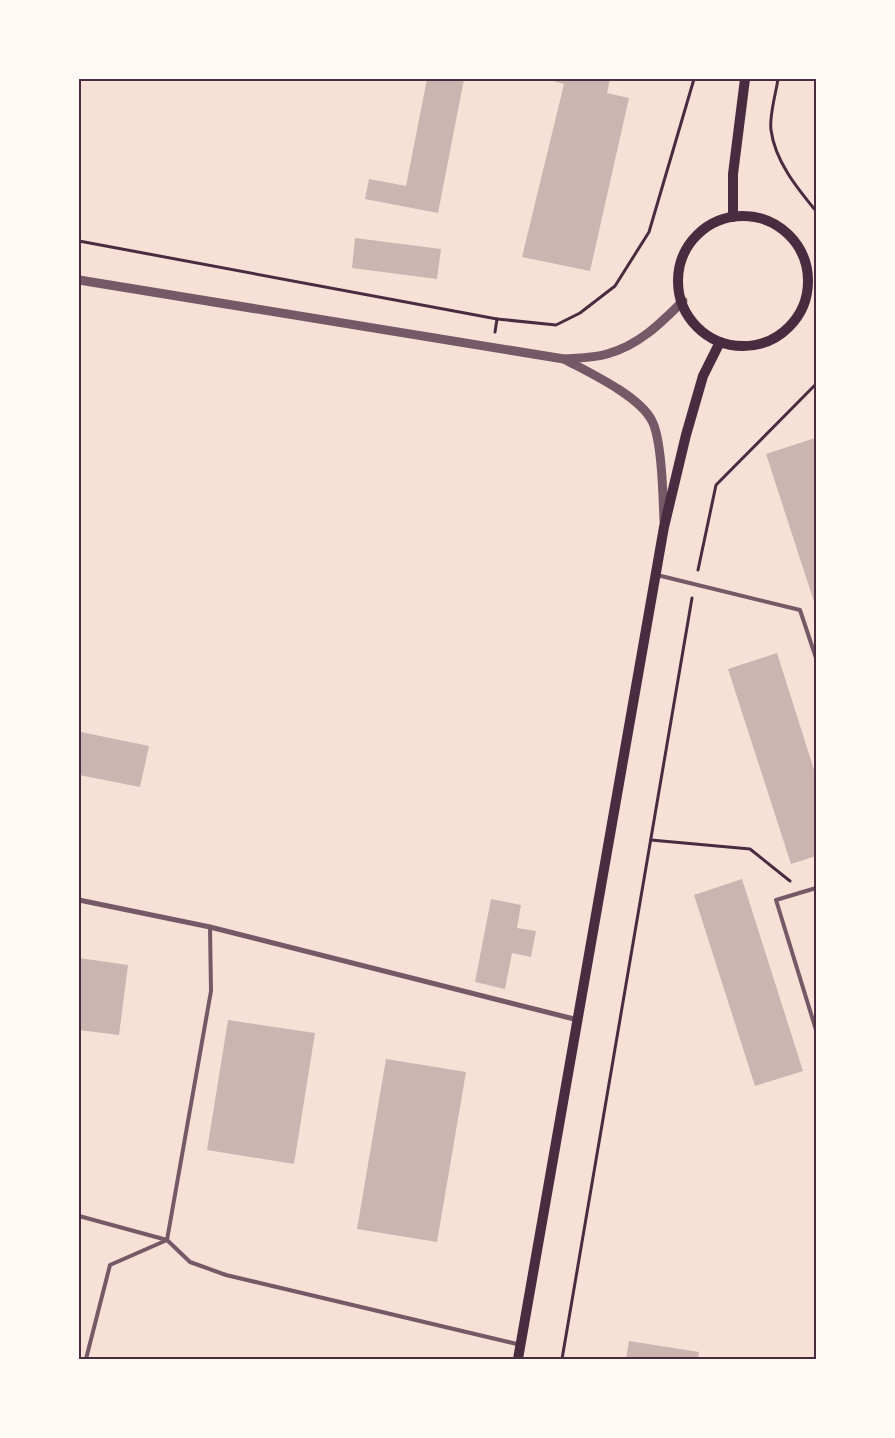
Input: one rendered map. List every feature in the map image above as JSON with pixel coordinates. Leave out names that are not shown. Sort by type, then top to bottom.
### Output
[{"type":"main road","points":[[734,217],[733,174],[745,79]]},
{"type":"main road","points":[[734,217],[752,217],[769,222],[785,232],[797,245],[812,280],[805,301],[795,319],[780,334],[761,343],[747,345],[720,342],[704,334],[692,322],[678,292],[678,276],[683,255],[695,237],[713,223],[734,217]]},
{"type":"main road","points":[[518,1359],[664,527],[686,435],[703,376],[720,342]]},
{"type":"street","points":[[79,280],[564,359],[605,355],[634,344],[661,324],[683,301]]},
{"type":"street","points":[[564,359],[609,383],[641,407],[653,421],[662,475],[664,527]]},
{"type":"street","points":[[79,900],[210,927],[578,1020]]},
{"type":"lane","points":[[656,575],[800,610],[816,658]]},
{"type":"lane","points":[[816,888],[776,900],[816,1030]]},
{"type":"lane","points":[[167,1240],[211,991],[210,927]]},
{"type":"lane","points":[[79,1216],[167,1240],[190,1262],[226,1275],[521,1345]]},
{"type":"lane","points":[[86,1359],[110,1266],[167,1240]]},
{"type":"path","points":[[79,241],[497,319],[556,325],[580,313],[614,286],[649,232],[694,79]]},
{"type":"path","points":[[778,79],[771,129],[784,166],[797,188],[816,212]]},
{"type":"path","points":[[493,346],[497,319]]},
{"type":"path","points":[[562,1359],[695,584],[716,486],[816,384]]},
{"type":"path","points":[[651,840],[750,849],[804,892]]},
{"type":"building","points":[[427,79],[464,79],[438,213],[365,199],[369,179],[406,186]]},
{"type":"building","points":[[546,79],[610,79],[607,93],[629,98],[590,271],[522,257],[564,84]]},
{"type":"building","points":[[355,238],[441,249],[437,279],[352,268]]},
{"type":"building","points":[[815,438],[816,442],[816,608],[766,454]]},
{"type":"building","points":[[777,653],[816,776],[816,856],[791,864],[728,669]]},
{"type":"building","points":[[81,732],[149,746],[140,787],[79,775]]},
{"type":"building","points":[[742,879],[803,1071],[755,1086],[694,895]]},
{"type":"building","points":[[491,899],[521,905],[517,928],[536,931],[531,957],[512,953],[505,989],[475,982]]},
{"type":"building","points":[[79,958],[128,965],[119,1035],[79,1030]]},
{"type":"building","points":[[228,1020],[315,1033],[294,1164],[207,1150]]},
{"type":"building","points":[[386,1059],[466,1072],[437,1242],[357,1229]]},
{"type":"building","points":[[629,1341],[699,1352],[698,1359],[626,1359]]}]
